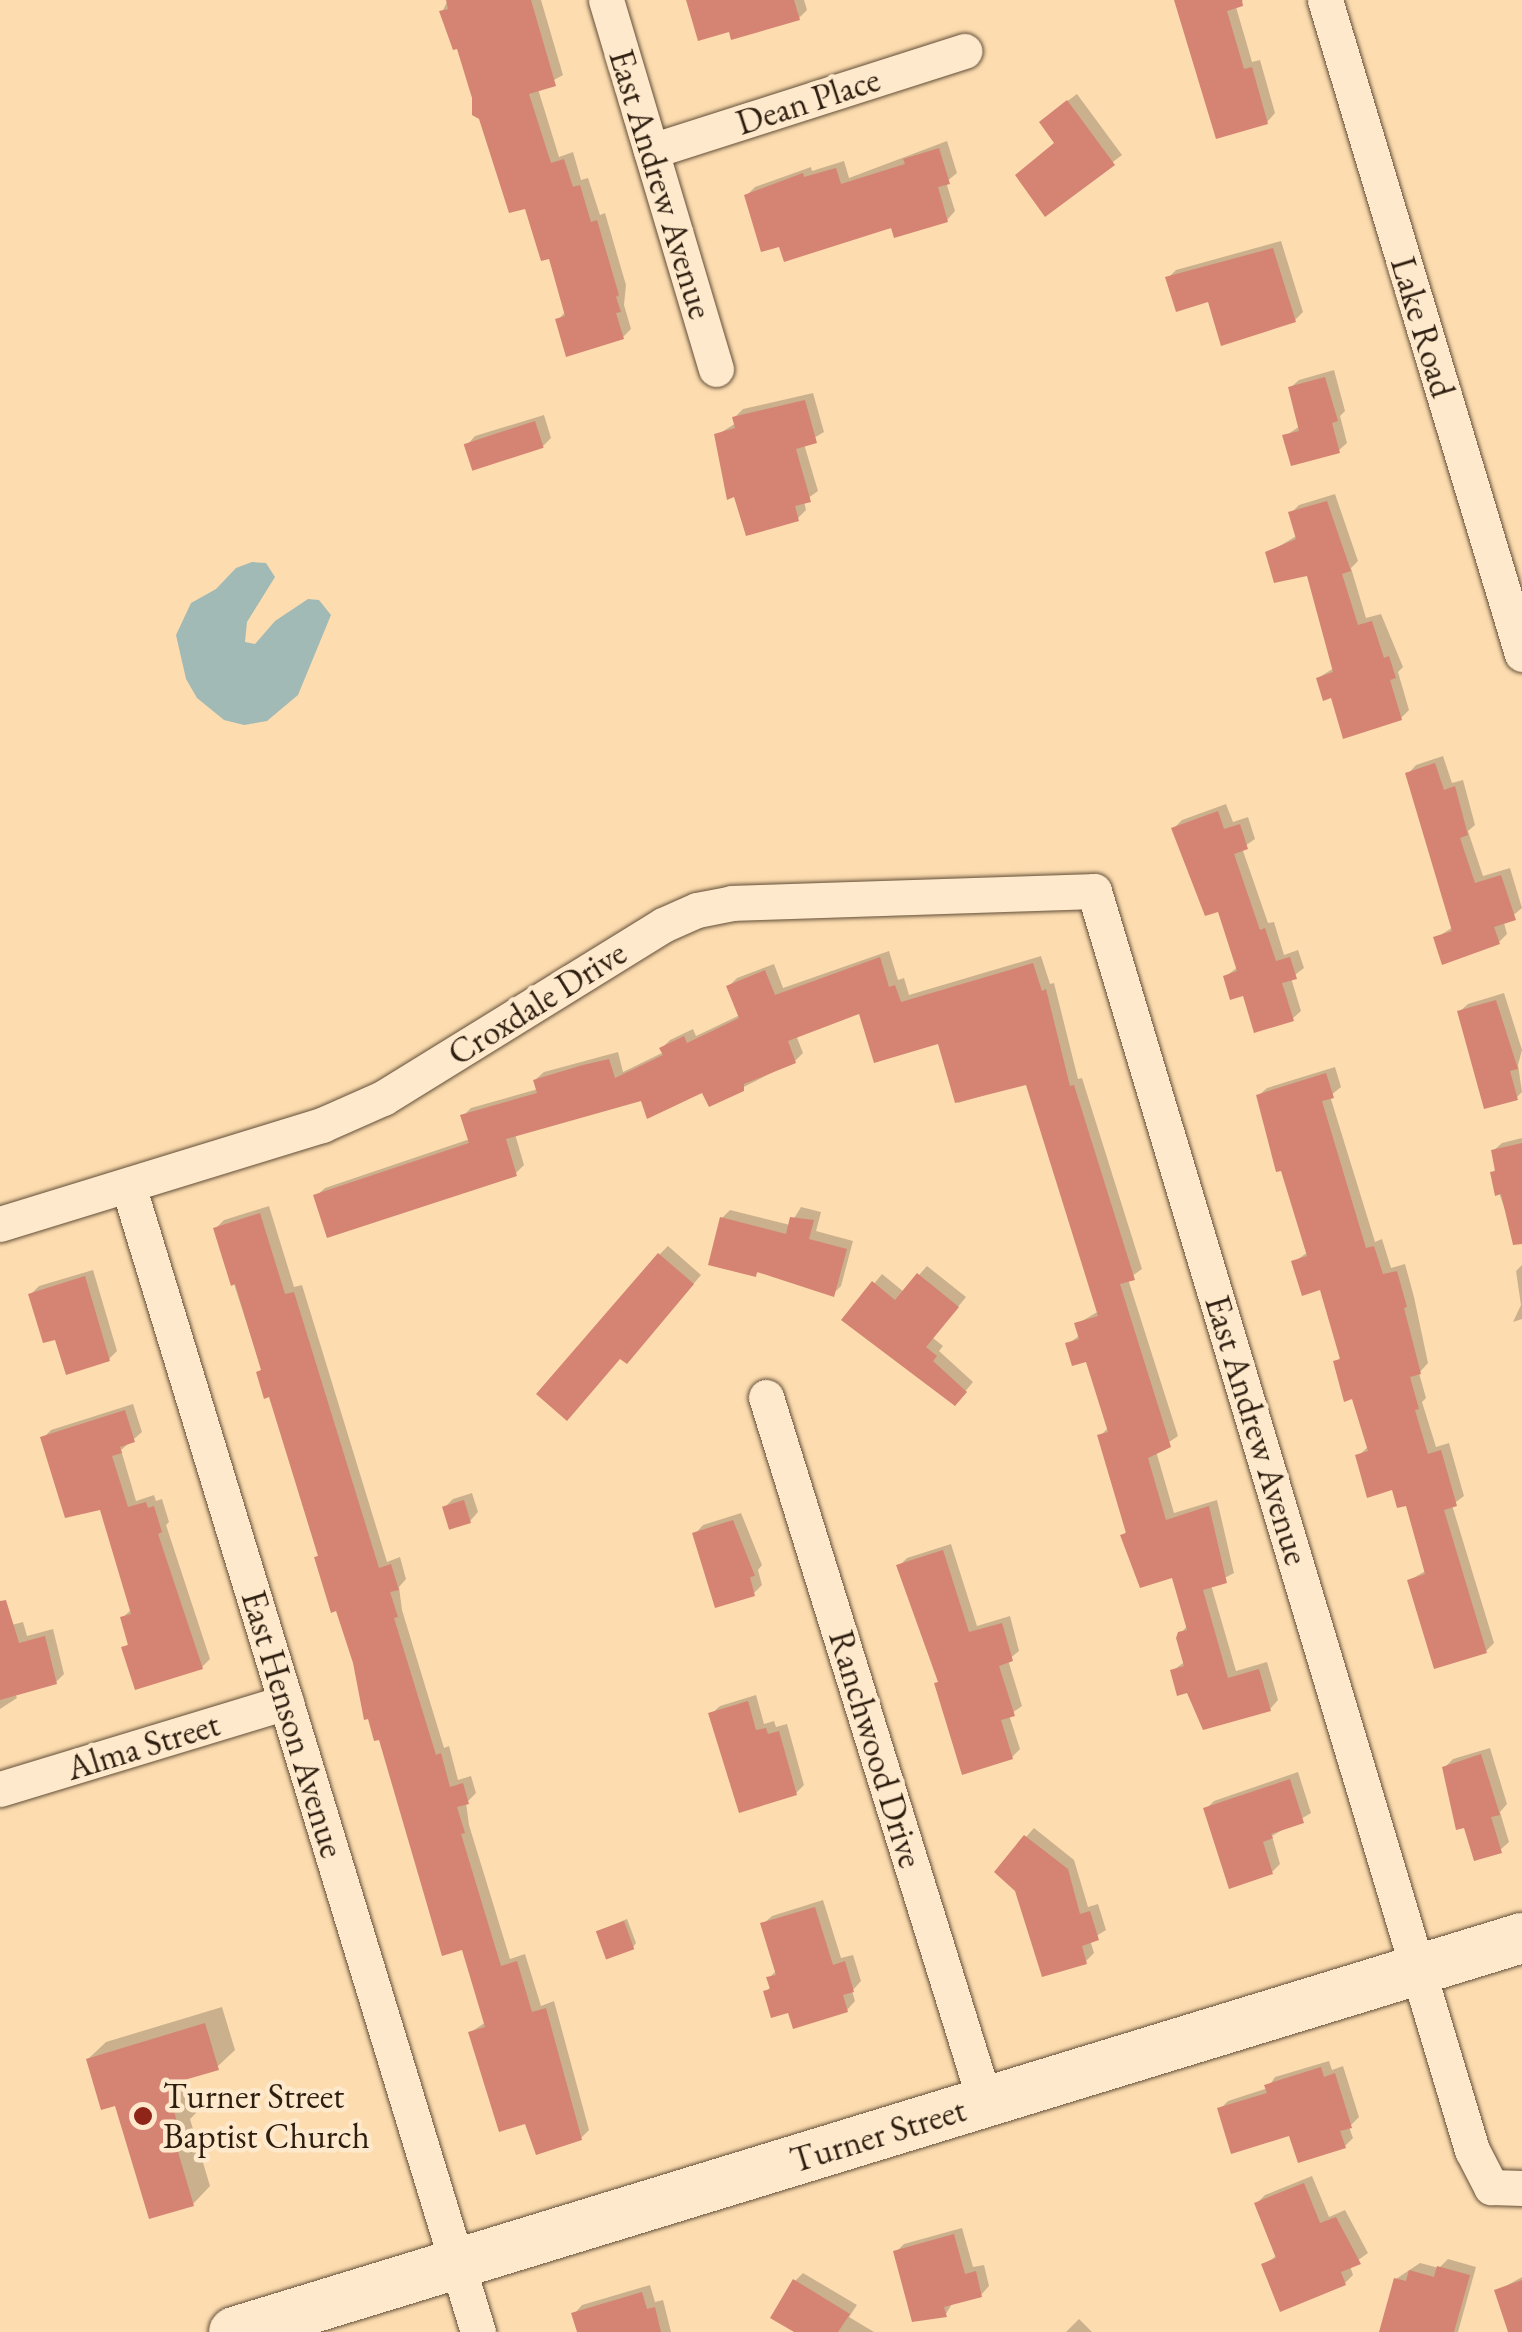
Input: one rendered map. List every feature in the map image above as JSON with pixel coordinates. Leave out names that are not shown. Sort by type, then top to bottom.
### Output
[{"type":"street","name":"East Andrew Avenue","points":[[606,0],[716,369]]},
{"type":"street","name":"Lake Road","points":[[1324,0],[1522,654]]},
{"type":"street","name":"Dean Place","points":[[651,151],[964,51]]},
{"type":"street","name":"East Andrew Avenue","points":[[1094,891],[1472,2150],[1507,2187]]},
{"type":"street","name":"Croxdale Drive","points":[[0,1224],[322,1125],[383,1098],[663,926],[697,910],[732,903],[1094,891]]},
{"type":"street","name":"East Henson Avenue","points":[[128,1185],[478,2332]]},
{"type":"street","name":"Ranchwood Drive","points":[[766,1397],[985,2102]]},
{"type":"street","name":"Alma Street","points":[[0,1789],[286,1702]]},
{"type":"street","name":"Turner Street","points":[[234,2332],[1522,1938]]},
{"type":"water","points":[[252,562],[266,563],[275,577],[247,622],[245,642],[255,644],[275,621],[308,599],[319,600],[331,615],[298,695],[267,721],[244,725],[224,720],[197,698],[186,679],[176,635],[191,603],[216,589],[236,568]]},
{"type":"building","points":[[446,0],[531,0],[556,86],[529,94],[551,163],[564,159],[573,187],[580,185],[591,222],[597,220],[619,295],[616,297],[621,312],[616,313],[624,339],[566,357],[555,319],[565,316],[549,259],[541,261],[525,209],[509,213],[479,119],[472,115],[472,98],[457,49],[453,50],[439,11],[448,9]]},
{"type":"building","points":[[686,0],[794,0],[800,20],[731,40],[729,32],[698,41]]},
{"type":"building","points":[[1174,0],[1242,0],[1243,6],[1227,11],[1244,69],[1252,67],[1268,124],[1216,139]]},
{"type":"building","points":[[1067,100],[1115,165],[1045,217],[1015,175],[1054,143],[1039,122]]},
{"type":"building","points":[[939,148],[950,184],[938,187],[948,222],[894,238],[891,228],[784,262],[779,247],[761,252],[744,195],[803,173],[804,177],[836,168],[841,184],[905,164],[903,159]]},
{"type":"building","points":[[1273,248],[1296,322],[1221,346],[1208,302],[1176,312],[1165,277]]},
{"type":"building","points":[[1325,377],[1338,421],[1332,423],[1340,453],[1291,466],[1282,435],[1299,431],[1288,387]]},
{"type":"building","points":[[805,400],[817,443],[796,449],[811,502],[795,506],[799,521],[746,536],[734,497],[727,500],[714,434],[735,428],[732,417]]},
{"type":"building","points":[[535,421],[544,448],[472,471],[464,444]]},
{"type":"building","points":[[1327,501],[1351,571],[1342,574],[1358,625],[1372,621],[1384,658],[1389,656],[1396,678],[1390,680],[1402,720],[1343,739],[1331,698],[1323,701],[1316,678],[1333,672],[1307,576],[1274,583],[1265,552],[1296,539],[1288,512]]},
{"type":"building","points":[[1435,763],[1444,790],[1455,786],[1468,835],[1460,838],[1475,883],[1501,875],[1516,920],[1494,927],[1500,944],[1442,965],[1433,937],[1452,931],[1405,773]]},
{"type":"building","points":[[1218,811],[1224,829],[1240,824],[1248,849],[1234,854],[1260,930],[1265,928],[1276,961],[1290,957],[1297,979],[1282,983],[1294,1021],[1254,1033],[1243,996],[1230,1000],[1223,976],[1237,971],[1218,912],[1205,916],[1171,828]]},
{"type":"building","points":[[880,957],[889,987],[895,985],[901,1002],[1033,963],[1042,991],[1046,989],[1070,1086],[1074,1085],[1135,1280],[1120,1284],[1171,1447],[1148,1458],[1166,1520],[1209,1506],[1227,1583],[1203,1590],[1228,1678],[1259,1669],[1271,1711],[1203,1730],[1187,1693],[1177,1696],[1170,1670],[1184,1666],[1176,1638],[1178,1632],[1187,1630],[1172,1578],[1140,1588],[1120,1535],[1126,1533],[1097,1435],[1108,1432],[1086,1362],[1072,1366],[1065,1343],[1079,1339],[1074,1323],[1098,1316],[1026,1085],[955,1103],[938,1044],[874,1063],[859,1014],[788,1041],[796,1063],[744,1084],[744,1091],[709,1107],[702,1093],[647,1119],[641,1101],[506,1139],[517,1176],[327,1238],[313,1195],[469,1143],[460,1115],[537,1093],[533,1080],[583,1065],[609,1059],[615,1078],[663,1055],[659,1048],[684,1036],[687,1043],[739,1018],[726,986],[765,970],[775,995]]},
{"type":"building","points":[[1496,1000],[1518,1069],[1510,1071],[1518,1100],[1484,1109],[1457,1011]]},
{"type":"building","points":[[1326,1073],[1334,1098],[1322,1101],[1366,1248],[1374,1246],[1383,1274],[1397,1271],[1407,1307],[1404,1308],[1421,1374],[1410,1377],[1419,1409],[1415,1410],[1428,1454],[1441,1450],[1457,1506],[1444,1510],[1487,1653],[1434,1669],[1407,1580],[1425,1574],[1406,1506],[1397,1508],[1392,1490],[1367,1498],[1355,1455],[1368,1451],[1352,1399],[1344,1402],[1333,1361],[1340,1359],[1320,1290],[1302,1296],[1291,1261],[1307,1256],[1281,1171],[1276,1172],[1256,1095]]},
{"type":"building","points":[[1522,1143],[1522,1244],[1513,1245],[1501,1194],[1495,1196],[1491,1150]]},
{"type":"building","points":[[260,1213],[285,1294],[294,1292],[379,1568],[391,1564],[399,1590],[390,1592],[398,1617],[394,1618],[436,1755],[441,1753],[450,1787],[463,1783],[469,1804],[457,1807],[465,1833],[461,1834],[501,1966],[517,1961],[532,2012],[546,2008],[582,2140],[536,2155],[525,2124],[499,2132],[468,2032],[485,2027],[462,1950],[442,1956],[379,1740],[374,1741],[368,1719],[364,1720],[353,1663],[336,1611],[331,1613],[314,1557],[318,1556],[269,1397],[264,1399],[256,1372],[261,1370],[235,1284],[231,1286],[213,1228]]},
{"type":"building","points":[[720,1217],[786,1234],[790,1217],[814,1220],[809,1239],[847,1249],[834,1297],[757,1272],[756,1277],[708,1265]]},
{"type":"building","points":[[658,1253],[694,1284],[627,1364],[620,1359],[567,1421],[536,1394]]},
{"type":"building","points":[[917,1273],[959,1307],[926,1347],[937,1356],[933,1361],[967,1392],[955,1406],[841,1320],[872,1281],[895,1300]]},
{"type":"building","points":[[85,1276],[110,1361],[66,1375],[55,1340],[43,1343],[28,1294]]},
{"type":"building","points":[[125,1410],[135,1442],[120,1447],[122,1453],[112,1456],[128,1507],[146,1502],[148,1508],[154,1506],[162,1532],[158,1534],[203,1669],[135,1690],[121,1647],[128,1645],[120,1617],[131,1614],[100,1510],[65,1518],[40,1437]]},
{"type":"building","points":[[464,1500],[471,1523],[449,1530],[442,1507]]},
{"type":"building","points":[[733,1520],[755,1576],[750,1577],[755,1596],[715,1608],[692,1533]]},
{"type":"building","points":[[943,1550],[969,1632],[1002,1623],[1013,1661],[999,1666],[1015,1716],[1001,1720],[1013,1759],[962,1775],[934,1683],[938,1682],[896,1565]]},
{"type":"building","points":[[6,1600],[19,1643],[45,1636],[57,1684],[0,1700],[0,1601]]},
{"type":"building","points":[[748,1701],[756,1730],[766,1728],[768,1734],[779,1731],[797,1795],[739,1813],[708,1713]]},
{"type":"building","points":[[1481,1754],[1500,1815],[1491,1817],[1502,1853],[1474,1861],[1464,1828],[1456,1830],[1442,1767]]},
{"type":"building","points":[[1290,1779],[1304,1823],[1271,1834],[1273,1838],[1263,1842],[1273,1874],[1229,1889],[1203,1808]]},
{"type":"building","points":[[1024,1835],[1068,1869],[1080,1914],[1090,1911],[1099,1940],[1082,1946],[1087,1964],[1042,1977],[1015,1891],[994,1872]]},
{"type":"building","points":[[815,1907],[833,1965],[845,1961],[854,1992],[843,1995],[848,2012],[793,2029],[788,2013],[771,2018],[763,1991],[770,1989],[766,1977],[776,1975],[760,1923]]},
{"type":"building","points":[[624,1921],[634,1949],[606,1959],[596,1931]]},
{"type":"building","name":"Turner Street Baptist Church","points":[[205,2023],[219,2070],[167,2085],[180,2133],[173,2135],[194,2206],[149,2219],[115,2106],[101,2110],[86,2059]]},
{"type":"building","points":[[1321,2067],[1324,2077],[1335,2073],[1352,2128],[1340,2131],[1346,2148],[1298,2163],[1289,2136],[1231,2154],[1217,2108],[1267,2093],[1264,2085]]},
{"type":"building","points":[[1304,2183],[1320,2223],[1336,2217],[1361,2264],[1341,2272],[1346,2285],[1280,2312],[1261,2264],[1276,2258],[1254,2203]]},
{"type":"building","points":[[954,2234],[965,2274],[976,2271],[982,2297],[944,2307],[947,2317],[912,2322],[893,2251]]},
{"type":"building","points":[[1437,2266],[1470,2275],[1454,2332],[1379,2332],[1394,2278],[1406,2281],[1409,2270],[1434,2277]]},
{"type":"building","points":[[793,2279],[850,2314],[838,2332],[794,2332],[770,2318]]},
{"type":"building","points":[[1522,2280],[1522,2332],[1508,2332],[1494,2290]]},
{"type":"building","points":[[642,2292],[647,2309],[655,2307],[661,2332],[577,2332],[571,2313]]},
{"type":"place","name":"Turner Street Baptist Church","points":[[143,2116]]}]
